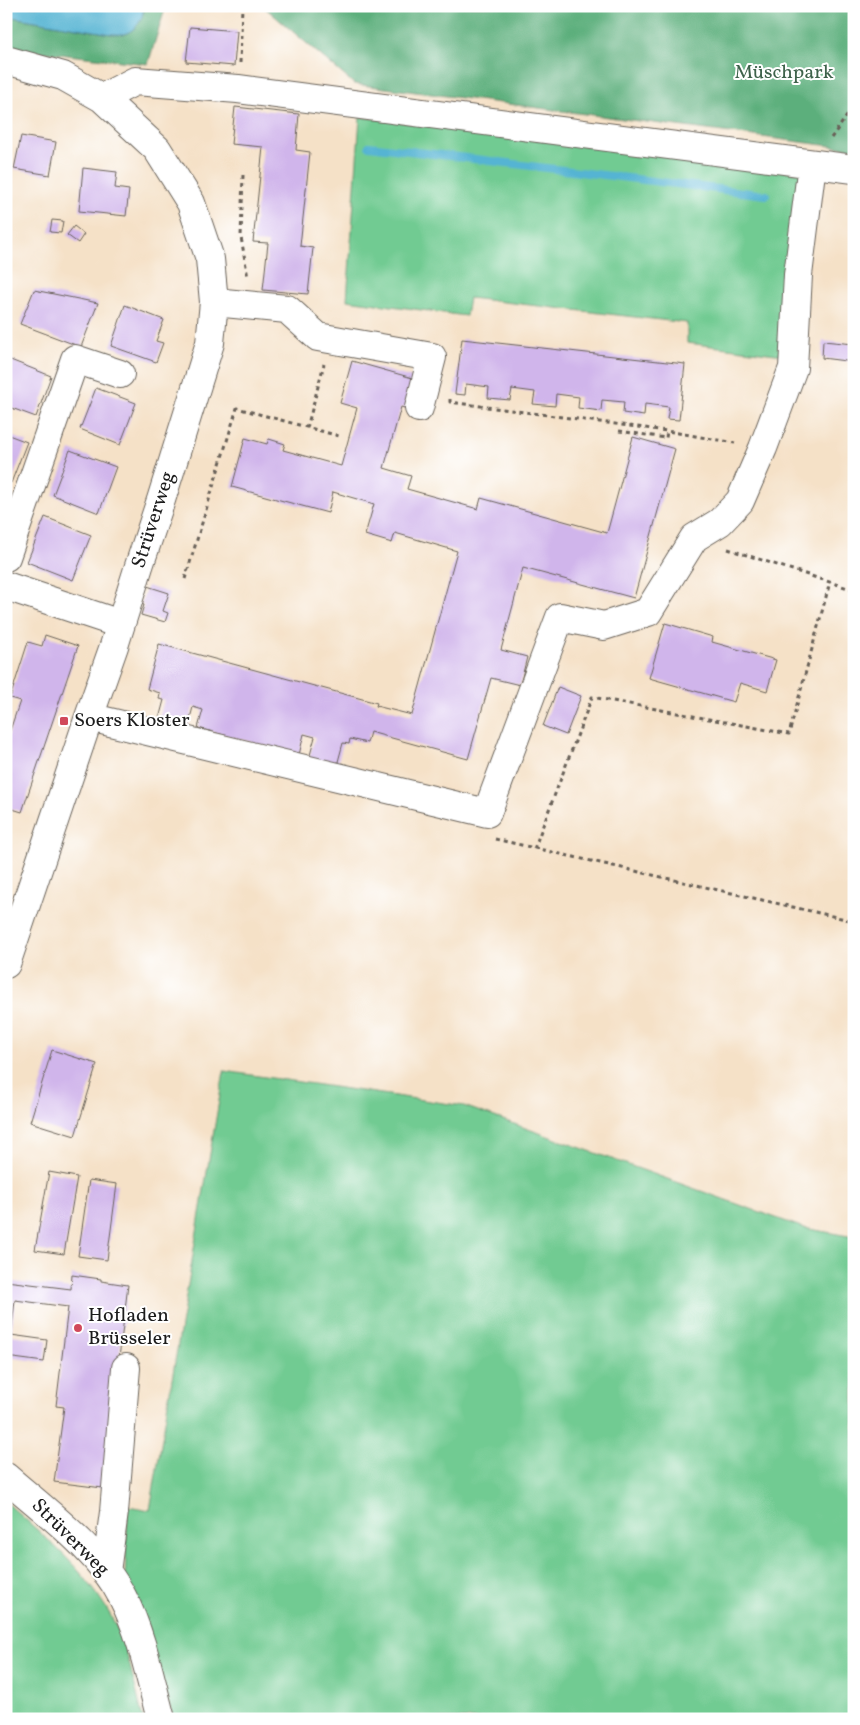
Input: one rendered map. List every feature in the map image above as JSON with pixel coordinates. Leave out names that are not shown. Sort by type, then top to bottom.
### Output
[{"type":"street","name":"Strüverweg","points":[[6,60],[63,76],[102,98],[157,149],[190,203],[210,259],[214,302],[210,344],[120,624],[6,964]]},
{"type":"street","points":[[102,98],[135,81],[238,89],[854,169]]},
{"type":"street","points":[[89,717],[486,813],[560,617],[604,626],[648,612],[694,538],[720,522],[740,500],[763,448],[793,368],[798,275],[812,164]]},
{"type":"street","points":[[214,302],[286,309],[318,337],[432,357],[420,408]]},
{"type":"street","points":[[6,557],[75,359],[120,374]]},
{"type":"street","points":[[6,586],[120,624]]},
{"type":"street","points":[[106,1572],[114,1512],[126,1368]]},
{"type":"street","name":"Strüverweg","points":[[6,1477],[65,1528],[106,1572],[123,1598],[143,1648],[161,1719]]},
{"type":"path","points":[[238,89],[242,6]]},
{"type":"path","points":[[846,6],[854,19]]},
{"type":"path","points":[[812,164],[854,106]]},
{"type":"path","points":[[243,175],[241,237],[249,282]]},
{"type":"path","points":[[307,428],[323,367]]},
{"type":"path","points":[[450,402],[667,431],[763,448]]},
{"type":"path","points":[[185,579],[237,408],[338,436]]},
{"type":"path","points":[[619,431],[666,438],[667,431]]},
{"type":"path","points":[[694,538],[854,590]]},
{"type":"path","points":[[830,582],[789,734],[592,697],[534,849],[854,921]]},
{"type":"green space","points":[[143,6],[191,6],[165,9],[148,64],[6,48],[6,16],[111,34],[126,34],[144,12]]},
{"type":"green space","name":"Müschpark","points":[[263,6],[854,6],[854,149],[354,84]]},
{"type":"green space","points":[[360,117],[801,173],[784,355],[687,343],[687,323],[469,298],[466,316],[347,300]]},
{"type":"green space","points":[[224,1071],[464,1106],[804,1228],[854,1237],[854,1719],[174,1719],[125,1577],[128,1506],[150,1510]]},
{"type":"green space","points":[[6,1502],[59,1550],[91,1585],[104,1605],[116,1625],[125,1648],[143,1719],[6,1719]]},
{"type":"water","points":[[6,6],[143,6],[143,14],[140,22],[131,31],[125,34],[111,34],[6,16]]},
{"type":"building","points":[[190,27],[237,31],[234,66],[186,62]]},
{"type":"building","points":[[235,107],[299,114],[296,150],[310,152],[300,246],[313,248],[308,294],[263,290],[268,243],[253,242],[263,147],[231,144]]},
{"type":"building","points":[[21,136],[56,142],[50,175],[14,169]]},
{"type":"building","points":[[83,168],[117,172],[115,188],[129,190],[126,216],[79,211]]},
{"type":"building","points":[[52,220],[63,221],[61,233],[50,232]]},
{"type":"building","points":[[74,226],[84,234],[78,243],[67,235]]},
{"type":"building","points":[[34,290],[98,303],[81,347],[20,324]]},
{"type":"building","points":[[125,305],[164,320],[156,341],[163,343],[156,362],[111,346]]},
{"type":"building","points":[[462,339],[685,364],[679,420],[667,419],[669,407],[645,404],[644,416],[623,413],[624,402],[602,400],[601,411],[578,408],[579,397],[556,394],[555,406],[533,404],[535,392],[512,389],[510,400],[488,398],[489,387],[466,384],[465,395],[455,394]]},
{"type":"building","points":[[823,341],[854,344],[854,362],[822,358]]},
{"type":"building","points":[[8,359],[51,376],[36,417],[6,406],[6,365]]},
{"type":"building","points":[[352,361],[416,379],[408,409],[401,407],[384,468],[411,476],[407,489],[478,509],[481,498],[607,533],[633,437],[675,449],[634,598],[523,568],[501,650],[527,657],[520,685],[491,678],[468,759],[370,732],[367,743],[350,739],[349,744],[343,743],[335,773],[307,766],[315,737],[304,734],[299,755],[198,728],[203,710],[193,707],[185,738],[156,730],[164,700],[159,699],[160,693],[147,689],[159,644],[377,703],[376,706],[412,715],[457,551],[395,533],[392,543],[365,535],[374,504],[333,492],[328,513],[232,487],[245,438],[267,444],[269,439],[285,444],[283,450],[341,466],[357,408],[340,403]]},
{"type":"building","points":[[96,388],[136,403],[120,445],[80,429]]},
{"type":"building","points":[[6,434],[27,442],[11,483],[6,481]]},
{"type":"building","points":[[70,450],[116,467],[99,513],[53,495]]},
{"type":"building","points":[[45,517],[91,535],[73,580],[27,562]]},
{"type":"building","points":[[147,586],[169,593],[163,611],[168,613],[165,622],[141,615],[144,605],[141,604]]},
{"type":"building","points":[[665,623],[713,637],[712,642],[776,660],[767,691],[740,683],[734,702],[649,678]]},
{"type":"building","points":[[45,635],[78,646],[22,812],[6,807],[6,742],[20,701],[10,698],[28,642],[42,646]]},
{"type":"building","points":[[558,687],[581,696],[566,735],[543,726]]},
{"type":"building","points":[[52,1050],[97,1064],[75,1136],[30,1122]]},
{"type":"building","points":[[49,1172],[77,1177],[64,1254],[35,1250]]},
{"type":"building","points":[[89,1180],[117,1184],[107,1260],[78,1256]]},
{"type":"building","points":[[72,1275],[128,1285],[103,1488],[54,1482],[64,1407],[56,1406],[68,1307],[15,1300],[11,1335],[47,1340],[44,1362],[6,1357],[6,1281],[71,1289]]},
{"type":"waterway","points":[[369,146],[766,195]]},
{"type":"place","name":"Soers Kloster","points":[[64,721]]},
{"type":"place","name":"Hofladen Brüsseler","points":[[78,1328]]}]
